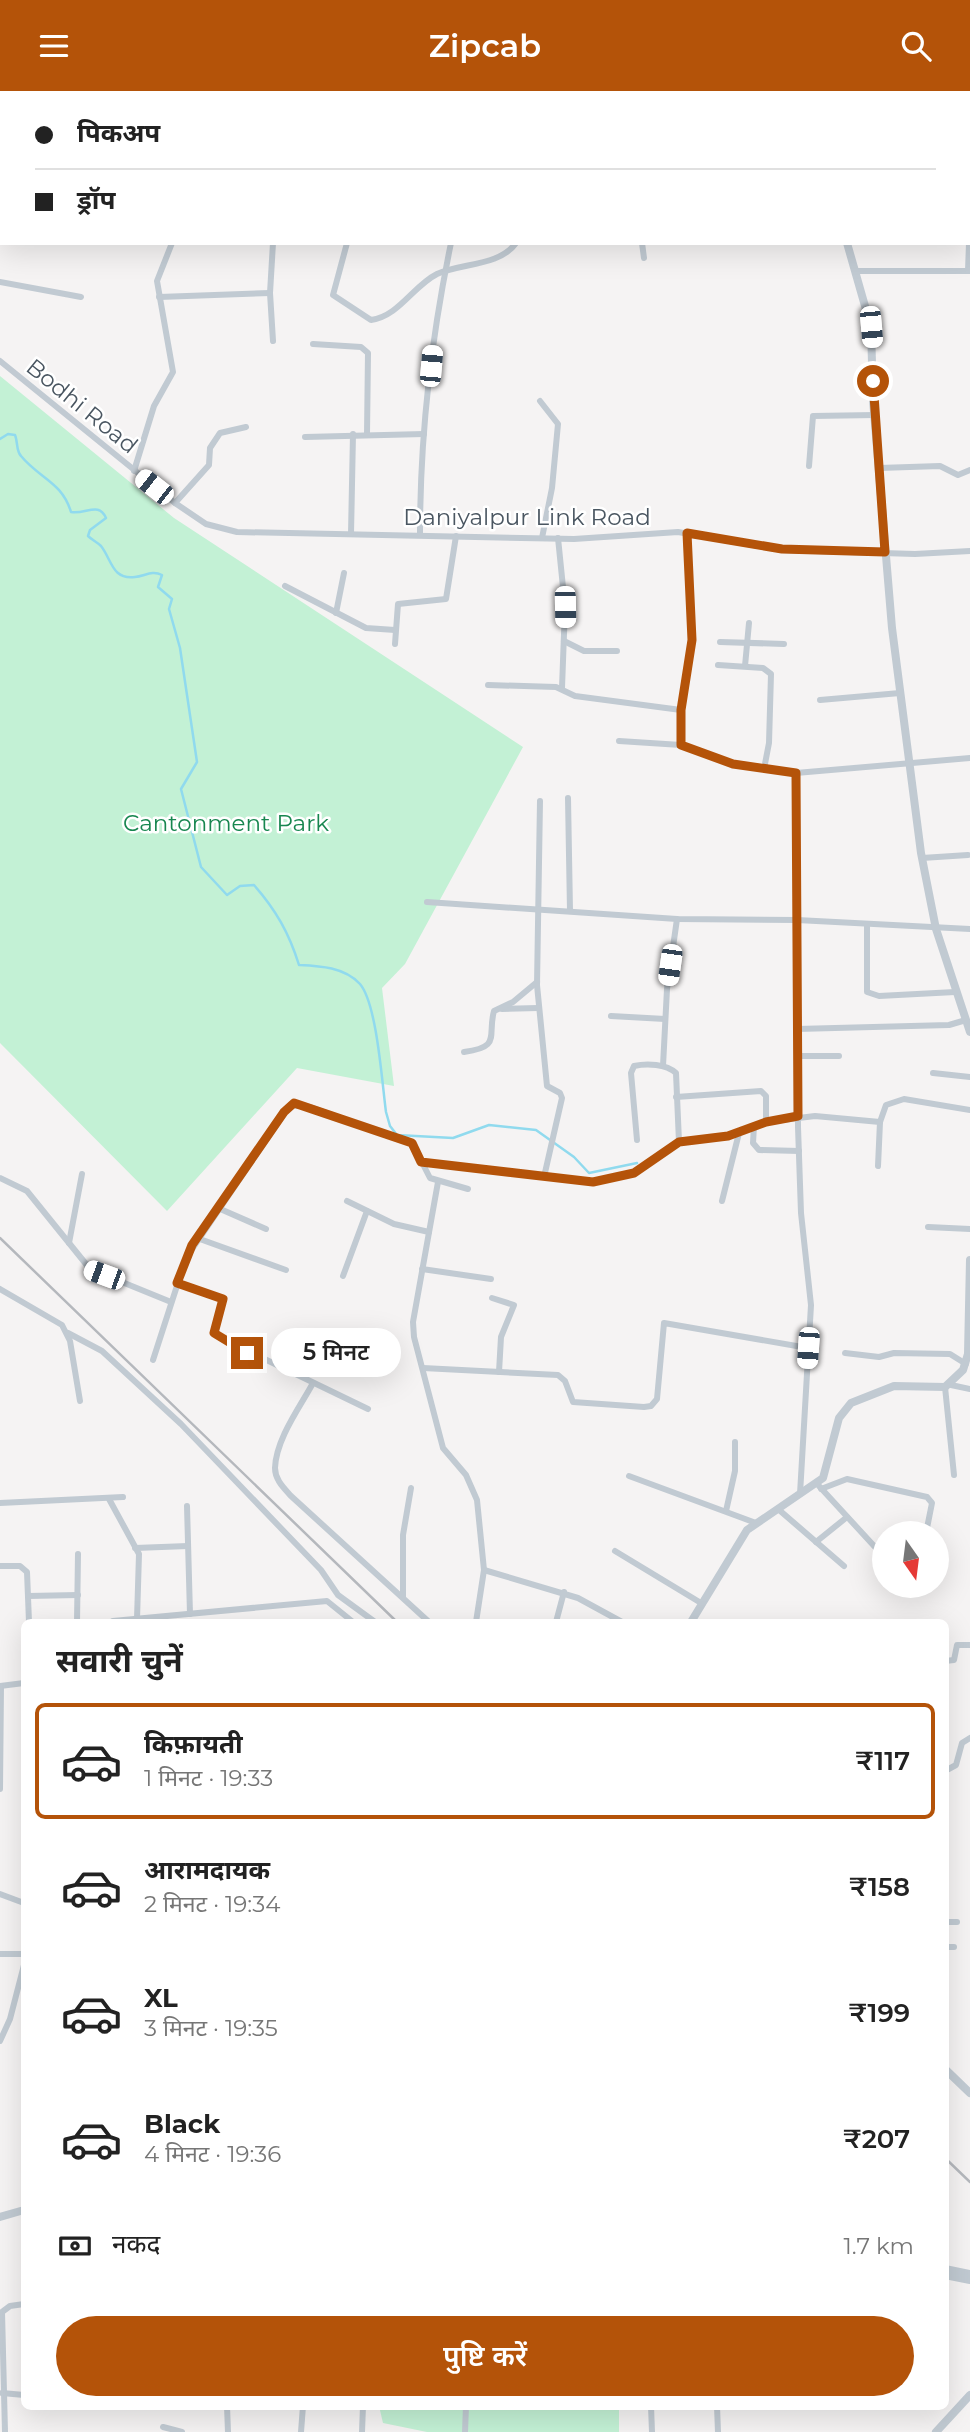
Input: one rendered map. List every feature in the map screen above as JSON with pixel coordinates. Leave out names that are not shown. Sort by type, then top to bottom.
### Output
[{"type":"street","points":[[131,469],[154,406],[173,372],[156,281],[171,245]]},
{"type":"street","points":[[272,245],[270,293],[273,341]]},
{"type":"street","points":[[346,245],[334,295],[371,320],[393,310],[428,279],[505,255],[514,245]]},
{"type":"street","points":[[419,535],[424,434],[443,283],[451,245]]},
{"type":"street","points":[[642,245],[644,258]]},
{"type":"street","points":[[848,245],[871,327],[885,552],[922,858],[936,929],[970,1033]]},
{"type":"street","points":[[855,271],[969,271],[969,245]]},
{"type":"street","points":[[0,282],[81,297]]},
{"type":"street","points":[[159,297],[270,293]]},
{"type":"street","points":[[313,344],[366,349],[369,359],[367,434]]},
{"type":"street","name":"Bodhi Road","points":[[0,361],[175,503]]},
{"type":"street","points":[[540,401],[558,424],[552,488],[542,538]]},
{"type":"street","points":[[809,466],[813,416],[875,415]]},
{"type":"street","points":[[175,503],[207,468],[211,443],[220,433],[246,427]]},
{"type":"street","points":[[351,534],[354,434]]},
{"type":"street","points":[[305,437],[424,434]]},
{"type":"street","points":[[879,468],[940,466],[958,475],[970,470]]},
{"type":"street","name":"Daniyalpur Link Road","points":[[175,503],[206,524],[237,532],[542,538],[687,533],[782,549],[970,551]]},
{"type":"street","points":[[681,745],[681,710],[692,640],[687,533]]},
{"type":"street","points":[[395,644],[398,604],[446,599],[456,536]]},
{"type":"street","points":[[558,538],[565,607],[562,688]]},
{"type":"street","points":[[336,613],[344,573]]},
{"type":"street","points":[[285,586],[366,628],[395,630]]},
{"type":"street","points":[[745,666],[748,623]]},
{"type":"street","points":[[564,641],[584,651],[617,651]]},
{"type":"street","points":[[720,642],[784,644]]},
{"type":"street","points":[[718,665],[745,666],[768,670],[771,674],[769,743],[764,769]]},
{"type":"street","points":[[488,685],[562,688],[575,696],[681,710]]},
{"type":"street","points":[[820,700],[901,693]]},
{"type":"street","points":[[619,741],[681,745],[717,759],[796,773],[970,758]]},
{"type":"street","points":[[796,773],[798,1116],[801,1213],[811,1305],[800,1497]]},
{"type":"street","points":[[568,798],[569,911]]},
{"type":"street","points":[[540,801],[538,1008],[547,1086],[562,1095],[544,1177]]},
{"type":"street","points":[[922,858],[968,855]]},
{"type":"street","points":[[427,902],[677,919],[797,920],[970,929]]},
{"type":"street","points":[[663,1066],[665,1019],[677,919]]},
{"type":"street","points":[[867,925],[867,992],[879,996],[955,992]]},
{"type":"street","points":[[464,1052],[482,1049],[492,1039],[492,1013],[509,1005],[537,982]]},
{"type":"street","points":[[496,1009],[538,1008]]},
{"type":"street","points":[[611,1016],[665,1019]]},
{"type":"street","points":[[797,1029],[949,1025],[965,1020]]},
{"type":"street","points":[[797,1056],[839,1056]]},
{"type":"street","points":[[637,1140],[632,1068],[644,1064],[663,1066],[676,1073],[679,1142]]},
{"type":"street","points":[[933,1073],[970,1077]]},
{"type":"street","points":[[676,1097],[761,1091],[766,1096],[766,1122]]},
{"type":"street","points":[[878,1166],[880,1122],[884,1108],[900,1099],[970,1109]]},
{"type":"street","points":[[153,1360],[177,1283],[197,1238],[284,1112],[294,1103],[412,1143],[425,1173],[438,1182],[468,1189]]},
{"type":"street","points":[[421,1162],[593,1182],[627,1176],[679,1142],[739,1133],[766,1122],[798,1116],[880,1122]]},
{"type":"street","points":[[754,1126],[753,1143],[759,1150],[799,1151]]},
{"type":"street","points":[[722,1201],[739,1133]]},
{"type":"street","points":[[69,1243],[82,1174]]},
{"type":"street","points":[[0,1178],[27,1191],[89,1269],[171,1302]]},
{"type":"street","points":[[438,1182],[413,1322],[416,1351],[423,1368],[434,1421],[443,1448],[466,1475],[477,1500],[484,1570],[476,1619]]},
{"type":"street","points":[[346,1201],[394,1224],[429,1232]]},
{"type":"street","points":[[218,1208],[266,1229]]},
{"type":"street","points":[[343,1276],[367,1211]]},
{"type":"street","points":[[928,1227],[970,1229]]},
{"type":"street","points":[[197,1238],[286,1270]]},
{"type":"street","points":[[954,1475],[948,1386],[966,1364],[969,1353],[970,1260]]},
{"type":"street","points":[[422,1269],[491,1279]]},
{"type":"street","points":[[177,1283],[223,1299],[214,1329],[216,1336],[368,1409]]},
{"type":"street","points":[[0,1289],[62,1325],[68,1333],[102,1351],[181,1424],[321,1570],[338,1595],[371,1619]]},
{"type":"street","points":[[492,1299],[514,1305],[501,1337],[499,1372]]},
{"type":"street","points":[[423,1368],[562,1377],[570,1398],[577,1403],[651,1406],[657,1399],[664,1323],[808,1348]]},
{"type":"street","points":[[68,1333],[80,1401]]},
{"type":"street","points":[[845,1353],[879,1357],[894,1353],[950,1354],[966,1364]]},
{"type":"street","points":[[313,1383],[289,1427],[277,1458],[276,1476],[291,1496],[426,1619]]},
{"type":"street","points":[[819,1487],[827,1468],[839,1418],[851,1403],[894,1386],[948,1386],[970,1389]]},
{"type":"street","points":[[726,1511],[734,1479],[735,1443]]},
{"type":"street","points":[[629,1476],[756,1523]]},
{"type":"street","points":[[693,1619],[737,1543],[756,1523],[819,1487],[847,1479],[927,1497],[932,1503],[928,1521]]},
{"type":"street","points":[[819,1487],[872,1544]]},
{"type":"street","points":[[403,1597],[403,1535],[411,1488]]},
{"type":"street","points":[[0,1503],[123,1497]]},
{"type":"street","points":[[108,1499],[139,1554],[137,1619],[327,1601],[349,1619]]},
{"type":"street","points":[[187,1506],[190,1613]]},
{"type":"street","points":[[778,1509],[844,1566]]},
{"type":"street","points":[[816,1542],[847,1517]]},
{"type":"street","points":[[135,1548],[188,1546]]},
{"type":"street","points":[[615,1551],[701,1603]]},
{"type":"street","points":[[78,1554],[78,1619]]},
{"type":"street","points":[[0,1566],[20,1566],[27,1572],[29,1619]]},
{"type":"street","points":[[484,1570],[564,1593],[616,1619]]},
{"type":"street","points":[[557,1619],[564,1593]]},
{"type":"street","points":[[28,1596],[78,1595]]},
{"type":"street","points":[[949,1661],[954,1660],[957,1645],[970,1645]]},
{"type":"street","points":[[0,1789],[1,1686],[21,1683]]},
{"type":"street","points":[[949,1768],[956,1765],[962,1743],[970,1738]]},
{"type":"street","points":[[0,1894],[21,1902]]},
{"type":"street","points":[[949,1922],[957,1922]]},
{"type":"street","points":[[949,1947],[954,1947]]},
{"type":"street","points":[[0,1954],[21,1954]]},
{"type":"street","points":[[0,2041],[10,2019],[21,1977]]},
{"type":"street","points":[[949,2073],[970,2093]]},
{"type":"street","points":[[0,2217],[21,2211]]},
{"type":"street","points":[[949,2270],[970,2274]]},
{"type":"street","points":[[949,2277],[970,2280]]},
{"type":"street","points":[[5,2432],[2,2312],[10,2305],[21,2304]]},
{"type":"street","points":[[2,2393],[21,2395]]},
{"type":"street","points":[[936,2432],[970,2395]]},
{"type":"street","points":[[228,2410],[228,2432]]},
{"type":"street","points":[[302,2432],[303,2410]]},
{"type":"street","points":[[362,2432],[363,2410]]},
{"type":"street","points":[[466,2410],[466,2432]]},
{"type":"street","points":[[651,2410],[652,2432]]},
{"type":"street","points":[[717,2410],[718,2432]]},
{"type":"street","points":[[163,2427],[181,2432]]},
{"type":"green space","name":"Cantonment Park","points":[[0,376],[174,518],[523,747],[405,964],[382,988],[394,1086],[297,1068],[167,1211],[0,1043]]},
{"type":"green space","points":[[380,2410],[619,2410],[619,2432],[427,2432],[383,2423]]},
{"type":"waterway","points":[[0,439],[8,434],[15,435],[19,454],[56,487],[71,512],[96,509],[103,513],[106,518],[90,530],[88,536],[101,546],[117,572],[127,577],[152,573],[162,575],[158,587],[172,599],[169,609],[180,648],[197,762],[181,789],[201,867],[227,895],[240,886],[254,885],[281,922],[299,965],[339,971],[360,984],[366,994],[375,1026],[386,1112],[390,1126],[397,1135],[453,1138],[489,1125],[536,1130],[574,1157],[589,1173],[637,1163]]},
{"type":"railway","points":[[0,1238],[394,1619]]},
{"type":"railway","points":[[949,2162],[970,2182]]},
{"type":"route","points":[[247,1353],[214,1333],[223,1299],[177,1283],[192,1245],[284,1112],[294,1103],[412,1143],[416,1146],[421,1162],[585,1182],[627,1176],[679,1142],[728,1136],[766,1122],[798,1116],[796,773],[733,764],[681,745],[681,710],[692,640],[687,533],[782,549],[885,552],[873,381]]}]
